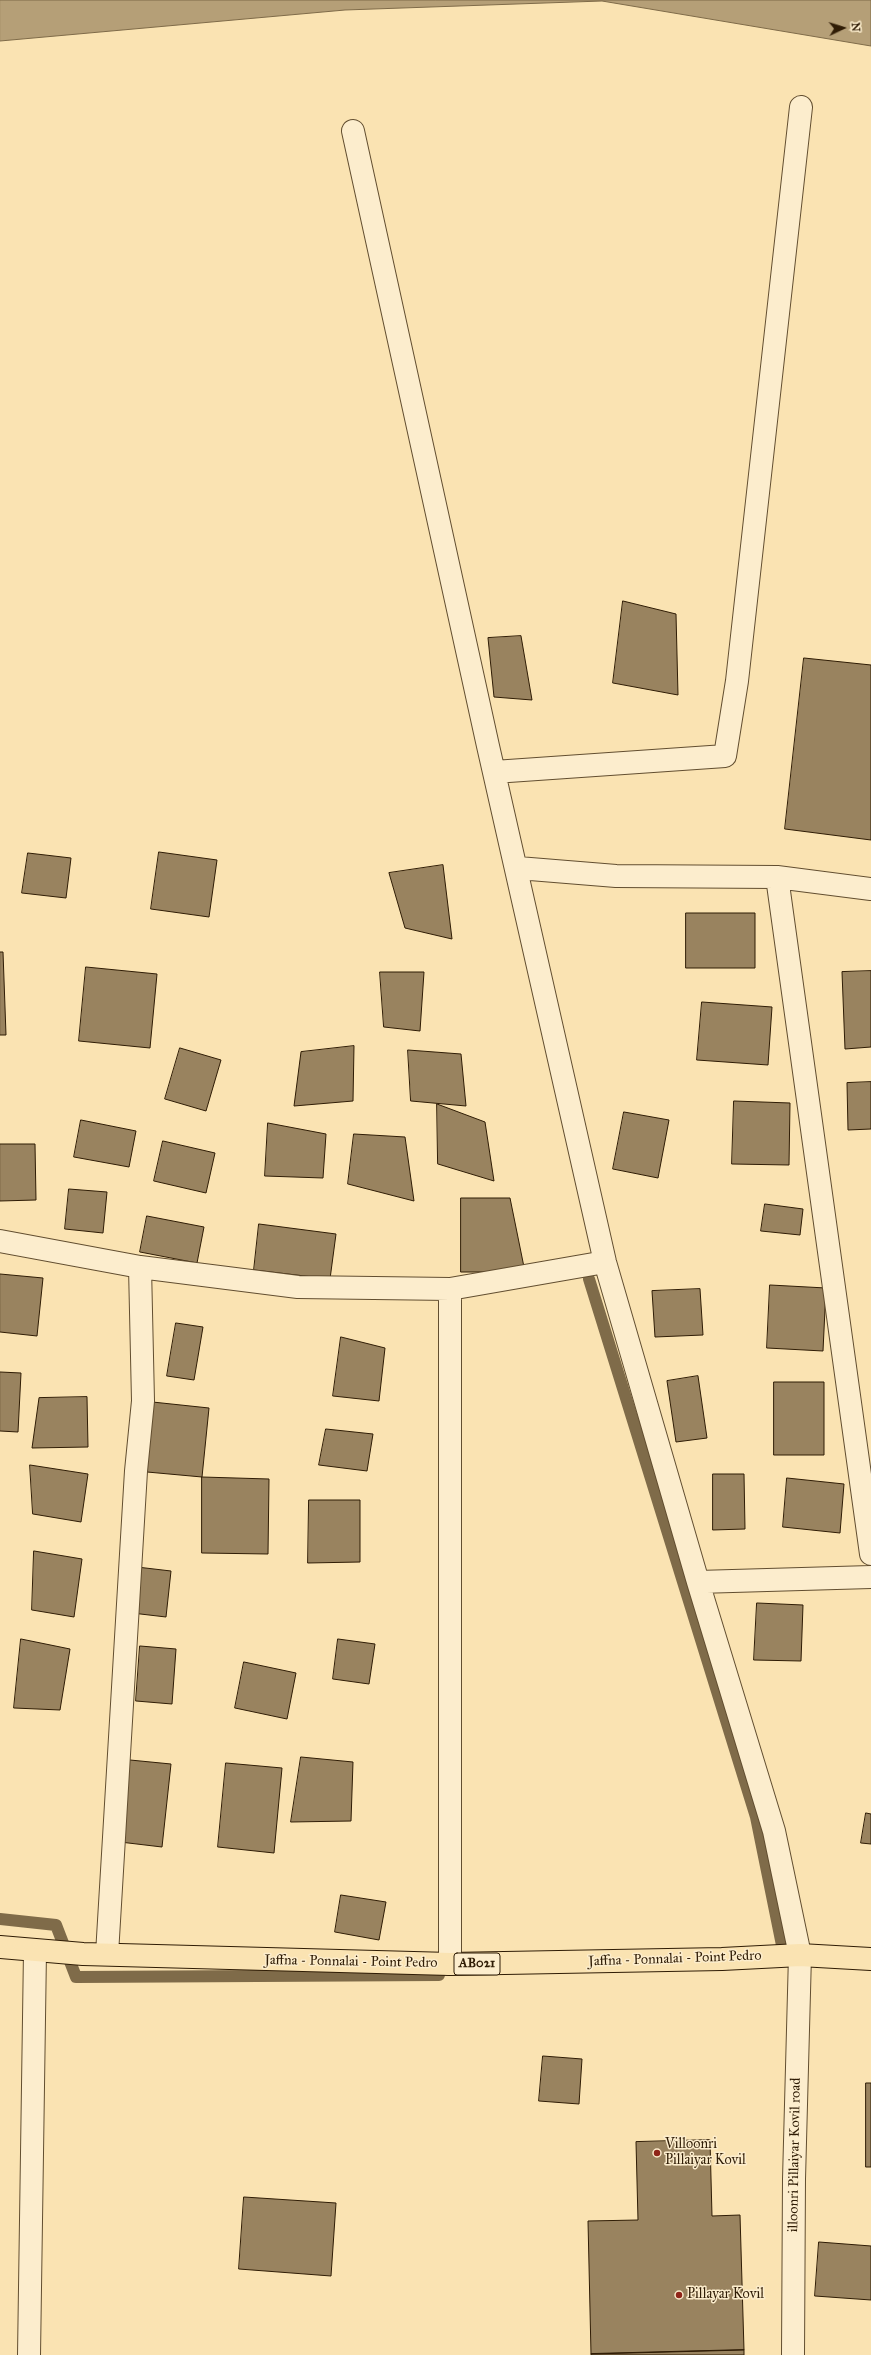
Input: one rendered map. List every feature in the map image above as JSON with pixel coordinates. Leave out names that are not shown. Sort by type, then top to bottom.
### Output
[{"type":"main road","name":"Jaffna - Ponnalai - Point Pedro","points":[[0,1947],[83,1954],[450,1964],[722,1959],[800,1954],[871,1959]]},
{"type":"street","points":[[494,772],[725,756],[737,681],[801,107]]},
{"type":"street","name":"illoonri Pillaiyar Kovil road","points":[[354,131],[494,772],[518,868],[605,1262],[698,1582],[774,1831],[800,1954],[794,2179],[793,2355]]},
{"type":"street","points":[[518,868],[616,876],[777,878],[871,889]]},
{"type":"street","points":[[777,878],[871,1554]]},
{"type":"street","points":[[0,1241],[140,1267],[298,1287],[450,1289],[605,1262]]},
{"type":"street","points":[[107,1954],[136,1471],[142,1401],[140,1267]]},
{"type":"street","points":[[450,1289],[450,1964]]},
{"type":"street","points":[[698,1582],[871,1577]]},
{"type":"street","points":[[29,2355],[42,1951]]},
{"type":"shaded area","points":[[0,0],[871,0],[871,46],[602,1],[345,10],[0,41]]},
{"type":"building","points":[[623,601],[676,614],[678,695],[613,683]]},
{"type":"building","points":[[521,636],[532,700],[494,697],[488,638]]},
{"type":"building","points":[[804,658],[871,665],[871,840],[785,829]]},
{"type":"building","points":[[159,852],[217,860],[209,917],[151,909]]},
{"type":"building","points":[[28,853],[71,858],[66,898],[22,893]]},
{"type":"building","points":[[443,865],[452,939],[405,928],[389,873]]},
{"type":"building","points":[[686,913],[755,913],[755,968],[686,968]]},
{"type":"building","points":[[0,952],[3,952],[6,1035],[0,1035]]},
{"type":"building","points":[[86,967],[157,974],[150,1048],[79,1041]]},
{"type":"building","points":[[871,971],[871,1047],[845,1049],[842,972]]},
{"type":"building","points":[[380,972],[424,972],[420,1031],[384,1027]]},
{"type":"building","points":[[702,1002],[772,1007],[768,1065],[697,1060]]},
{"type":"building","points":[[354,1046],[353,1101],[294,1106],[301,1052]]},
{"type":"building","points":[[180,1048],[221,1060],[206,1111],[165,1099]]},
{"type":"building","points":[[408,1050],[461,1054],[466,1106],[411,1101]]},
{"type":"building","points":[[871,1082],[871,1129],[848,1130],[847,1083]]},
{"type":"building","points":[[734,1101],[790,1103],[789,1165],[732,1164]]},
{"type":"building","points":[[437,1104],[485,1122],[494,1181],[438,1164]]},
{"type":"building","points":[[624,1112],[669,1120],[658,1178],[613,1169]]},
{"type":"building","points":[[81,1120],[136,1131],[129,1167],[74,1157]]},
{"type":"building","points":[[268,1123],[326,1134],[323,1178],[265,1176]]},
{"type":"building","points":[[354,1134],[405,1137],[414,1201],[348,1184]]},
{"type":"building","points":[[163,1141],[215,1153],[206,1193],[154,1181]]},
{"type":"building","points":[[0,1144],[35,1144],[36,1200],[0,1201]]},
{"type":"building","points":[[69,1189],[107,1192],[103,1233],[65,1229]]},
{"type":"building","points":[[461,1198],[510,1198],[525,1272],[461,1272]]},
{"type":"building","points":[[765,1204],[803,1209],[800,1235],[761,1231]]},
{"type":"building","points":[[147,1216],[204,1227],[197,1263],[140,1252]]},
{"type":"building","points":[[259,1224],[336,1234],[330,1279],[254,1270]]},
{"type":"building","points":[[0,1274],[43,1278],[37,1336],[0,1332]]},
{"type":"building","points":[[770,1285],[826,1288],[823,1351],[767,1348]]},
{"type":"building","points":[[700,1289],[703,1335],[655,1337],[652,1291]]},
{"type":"building","points":[[176,1323],[203,1327],[194,1380],[167,1376]]},
{"type":"building","points":[[341,1337],[385,1348],[379,1401],[333,1396]]},
{"type":"building","points":[[0,1372],[21,1373],[18,1432],[0,1431]]},
{"type":"building","points":[[698,1376],[707,1438],[676,1442],[667,1381]]},
{"type":"building","points":[[774,1382],[824,1382],[824,1455],[774,1455]]},
{"type":"building","points":[[87,1397],[88,1447],[32,1448],[39,1398]]},
{"type":"building","points":[[143,1401],[209,1408],[202,1477],[136,1471]]},
{"type":"building","points":[[326,1429],[373,1434],[367,1471],[319,1465]]},
{"type":"building","points":[[30,1465],[88,1474],[81,1522],[33,1514]]},
{"type":"building","points":[[713,1474],[744,1474],[745,1529],[713,1530]]},
{"type":"building","points":[[202,1477],[269,1479],[268,1554],[202,1553]]},
{"type":"building","points":[[787,1478],[844,1484],[840,1533],[783,1527]]},
{"type":"building","points":[[309,1500],[360,1500],[360,1562],[308,1563]]},
{"type":"building","points":[[34,1551],[82,1559],[74,1617],[32,1610]]},
{"type":"building","points":[[137,1567],[171,1571],[166,1617],[132,1613]]},
{"type":"building","points":[[757,1603],[803,1605],[801,1661],[754,1660]]},
{"type":"building","points":[[21,1639],[70,1649],[60,1710],[14,1708]]},
{"type":"building","points":[[338,1639],[375,1644],[369,1684],[333,1679]]},
{"type":"building","points":[[140,1646],[176,1649],[172,1704],[136,1701]]},
{"type":"building","points":[[244,1662],[296,1673],[287,1719],[235,1708]]},
{"type":"building","points":[[301,1757],[353,1762],[351,1821],[291,1822]]},
{"type":"building","points":[[130,1760],[171,1764],[162,1847],[120,1842]]},
{"type":"building","points":[[226,1763],[282,1768],[274,1853],[218,1847]]},
{"type":"building","points":[[866,1813],[871,1814],[871,1844],[861,1843]]},
{"type":"building","points":[[341,1895],[386,1902],[379,1940],[335,1932]]},
{"type":"building","points":[[543,2056],[582,2059],[579,2104],[539,2101]]},
{"type":"building","points":[[866,2083],[871,2083],[871,2167],[866,2167]]},
{"type":"building","points":[[710,2140],[712,2216],[740,2215],[744,2350],[591,2354],[588,2221],[638,2220],[636,2142]]},
{"type":"building","points":[[244,2197],[336,2203],[331,2276],[239,2269]]},
{"type":"building","points":[[819,2242],[871,2246],[871,2300],[815,2296]]},
{"type":"building","points":[[744,2350],[744,2355],[591,2355],[591,2354]]},
{"type":"waterway","points":[[589,1279],[756,1817],[784,1955]]},
{"type":"waterway","points":[[0,1919],[56,1925],[76,1977],[439,1975]]},
{"type":"place","name":"Villoonri Pillaiyar Kovil","points":[[657,2153]]},
{"type":"place","name":"Pillayar Kovil","points":[[679,2295]]}]
